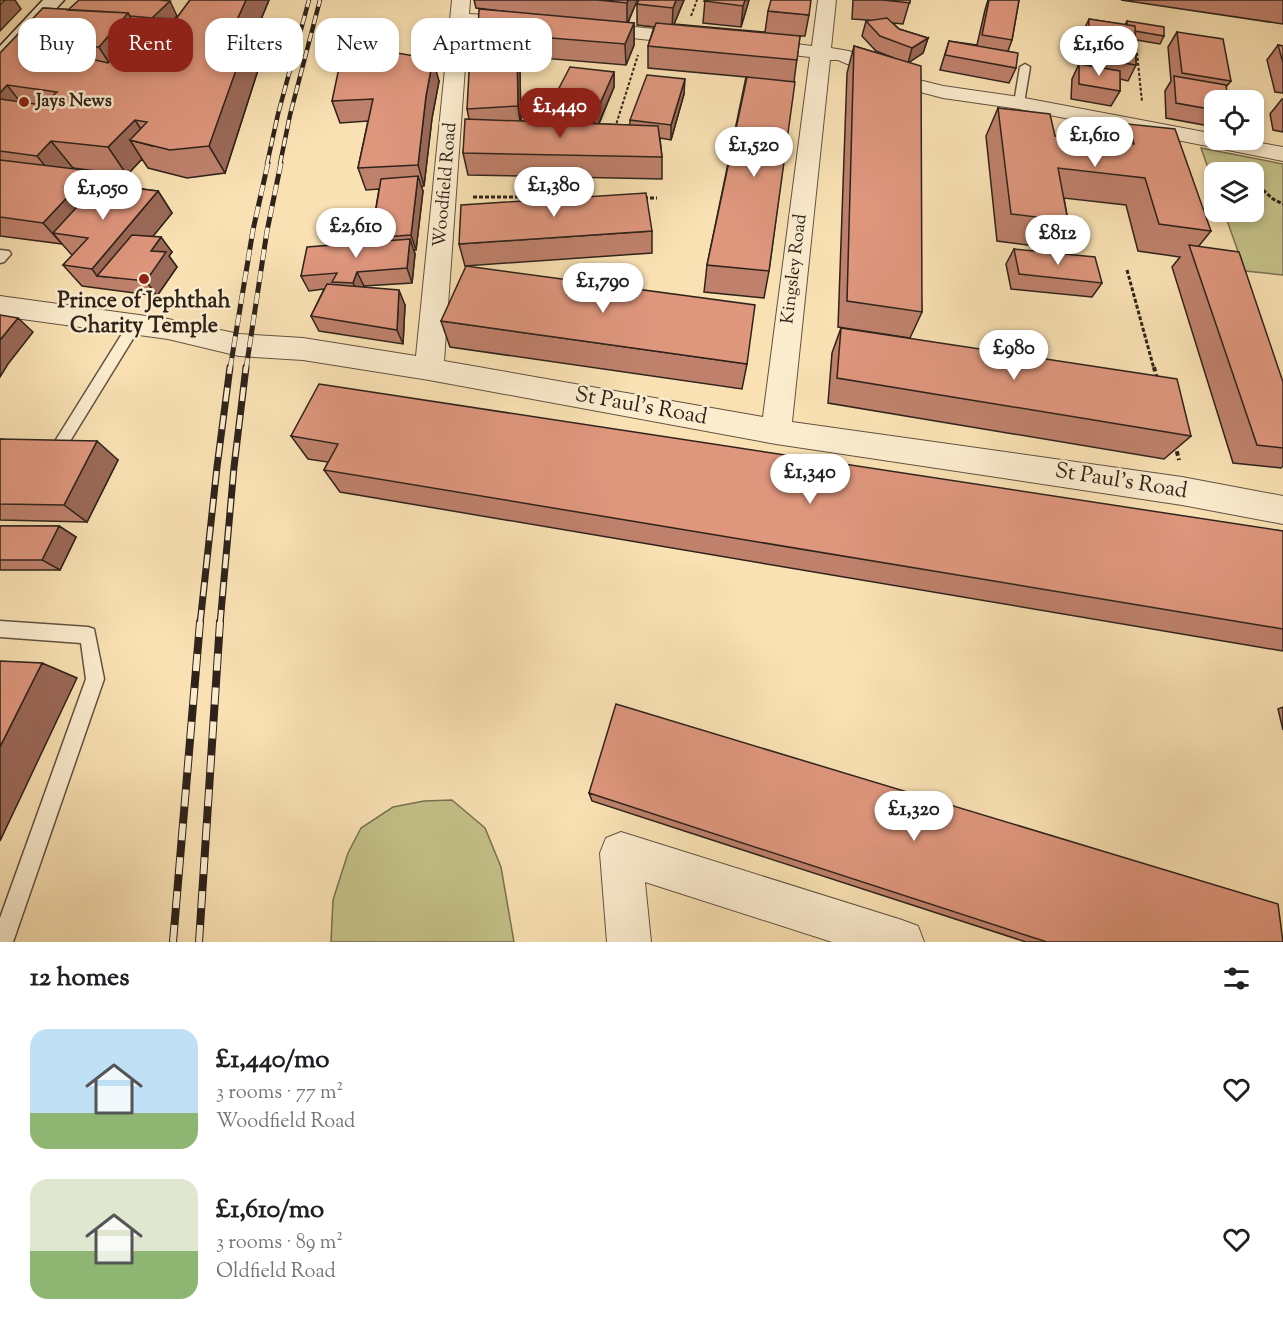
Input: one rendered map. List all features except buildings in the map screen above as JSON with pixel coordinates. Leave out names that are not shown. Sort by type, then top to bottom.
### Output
[{"type":"street","points":[[0,58],[34,28],[54,0]]},
{"type":"street","name":"Kingsley Road","points":[[776,432],[827,0]]},
{"type":"street","points":[[461,9],[505,18]]},
{"type":"street","name":"Woodfield Road","points":[[429,369],[461,9]]},
{"type":"street","points":[[573,27],[718,41]]},
{"type":"street","points":[[741,43],[821,51],[862,62],[909,83],[942,92],[1019,103],[1144,127],[1204,134]]},
{"type":"street","points":[[1264,144],[1283,154]]},
{"type":"street","name":"St Paul's Road","points":[[0,306],[168,329],[239,345],[303,349],[429,369],[776,432],[1182,491],[1283,510]]},
{"type":"street","points":[[629,942],[621,853],[902,942]]},
{"type":"lane","points":[[1019,103],[1025,66]]},
{"type":"lane","points":[[0,254],[5,254],[0,259]]},
{"type":"lane","points":[[62,442],[135,324]]},
{"type":"lane","points":[[0,629],[88,635],[95,679],[2,942]]},
{"type":"path","points":[[614,131],[644,34]]},
{"type":"path","points":[[1136,43],[1144,127]]},
{"type":"path","points":[[1264,191],[1283,204]]},
{"type":"path","points":[[446,197],[587,197]]},
{"type":"path","points":[[634,198],[657,198]]},
{"type":"path","points":[[1127,270],[1158,380]]},
{"type":"path","points":[[1173,435],[1179,457],[1182,491]]},
{"type":"shaded area","points":[[1201,148],[1283,164],[1283,275],[1245,271],[1228,222],[1264,222],[1264,162],[1206,162]]},
{"type":"shaded area","points":[[452,800],[485,828],[501,867],[514,942],[331,942],[333,900],[348,853],[361,828],[393,807],[424,801]]},
{"type":"railway","points":[[267,164],[309,0]]},
{"type":"railway","points":[[280,164],[290,115],[320,0]]},
{"type":"railway","points":[[230,369],[253,230],[268,163]]},
{"type":"railway","points":[[246,369],[267,231],[281,163]]},
{"type":"railway","points":[[200,624],[230,367]]},
{"type":"railway","points":[[220,624],[234,467],[246,367]]},
{"type":"railway","points":[[173,942],[200,622]]},
{"type":"railway","points":[[199,942],[220,622]]},
{"type":"place","name":"Jays News","points":[[24,102]]},
{"type":"place","name":"Prince of Jephthah Charity Temple","points":[[144,279]]}]
